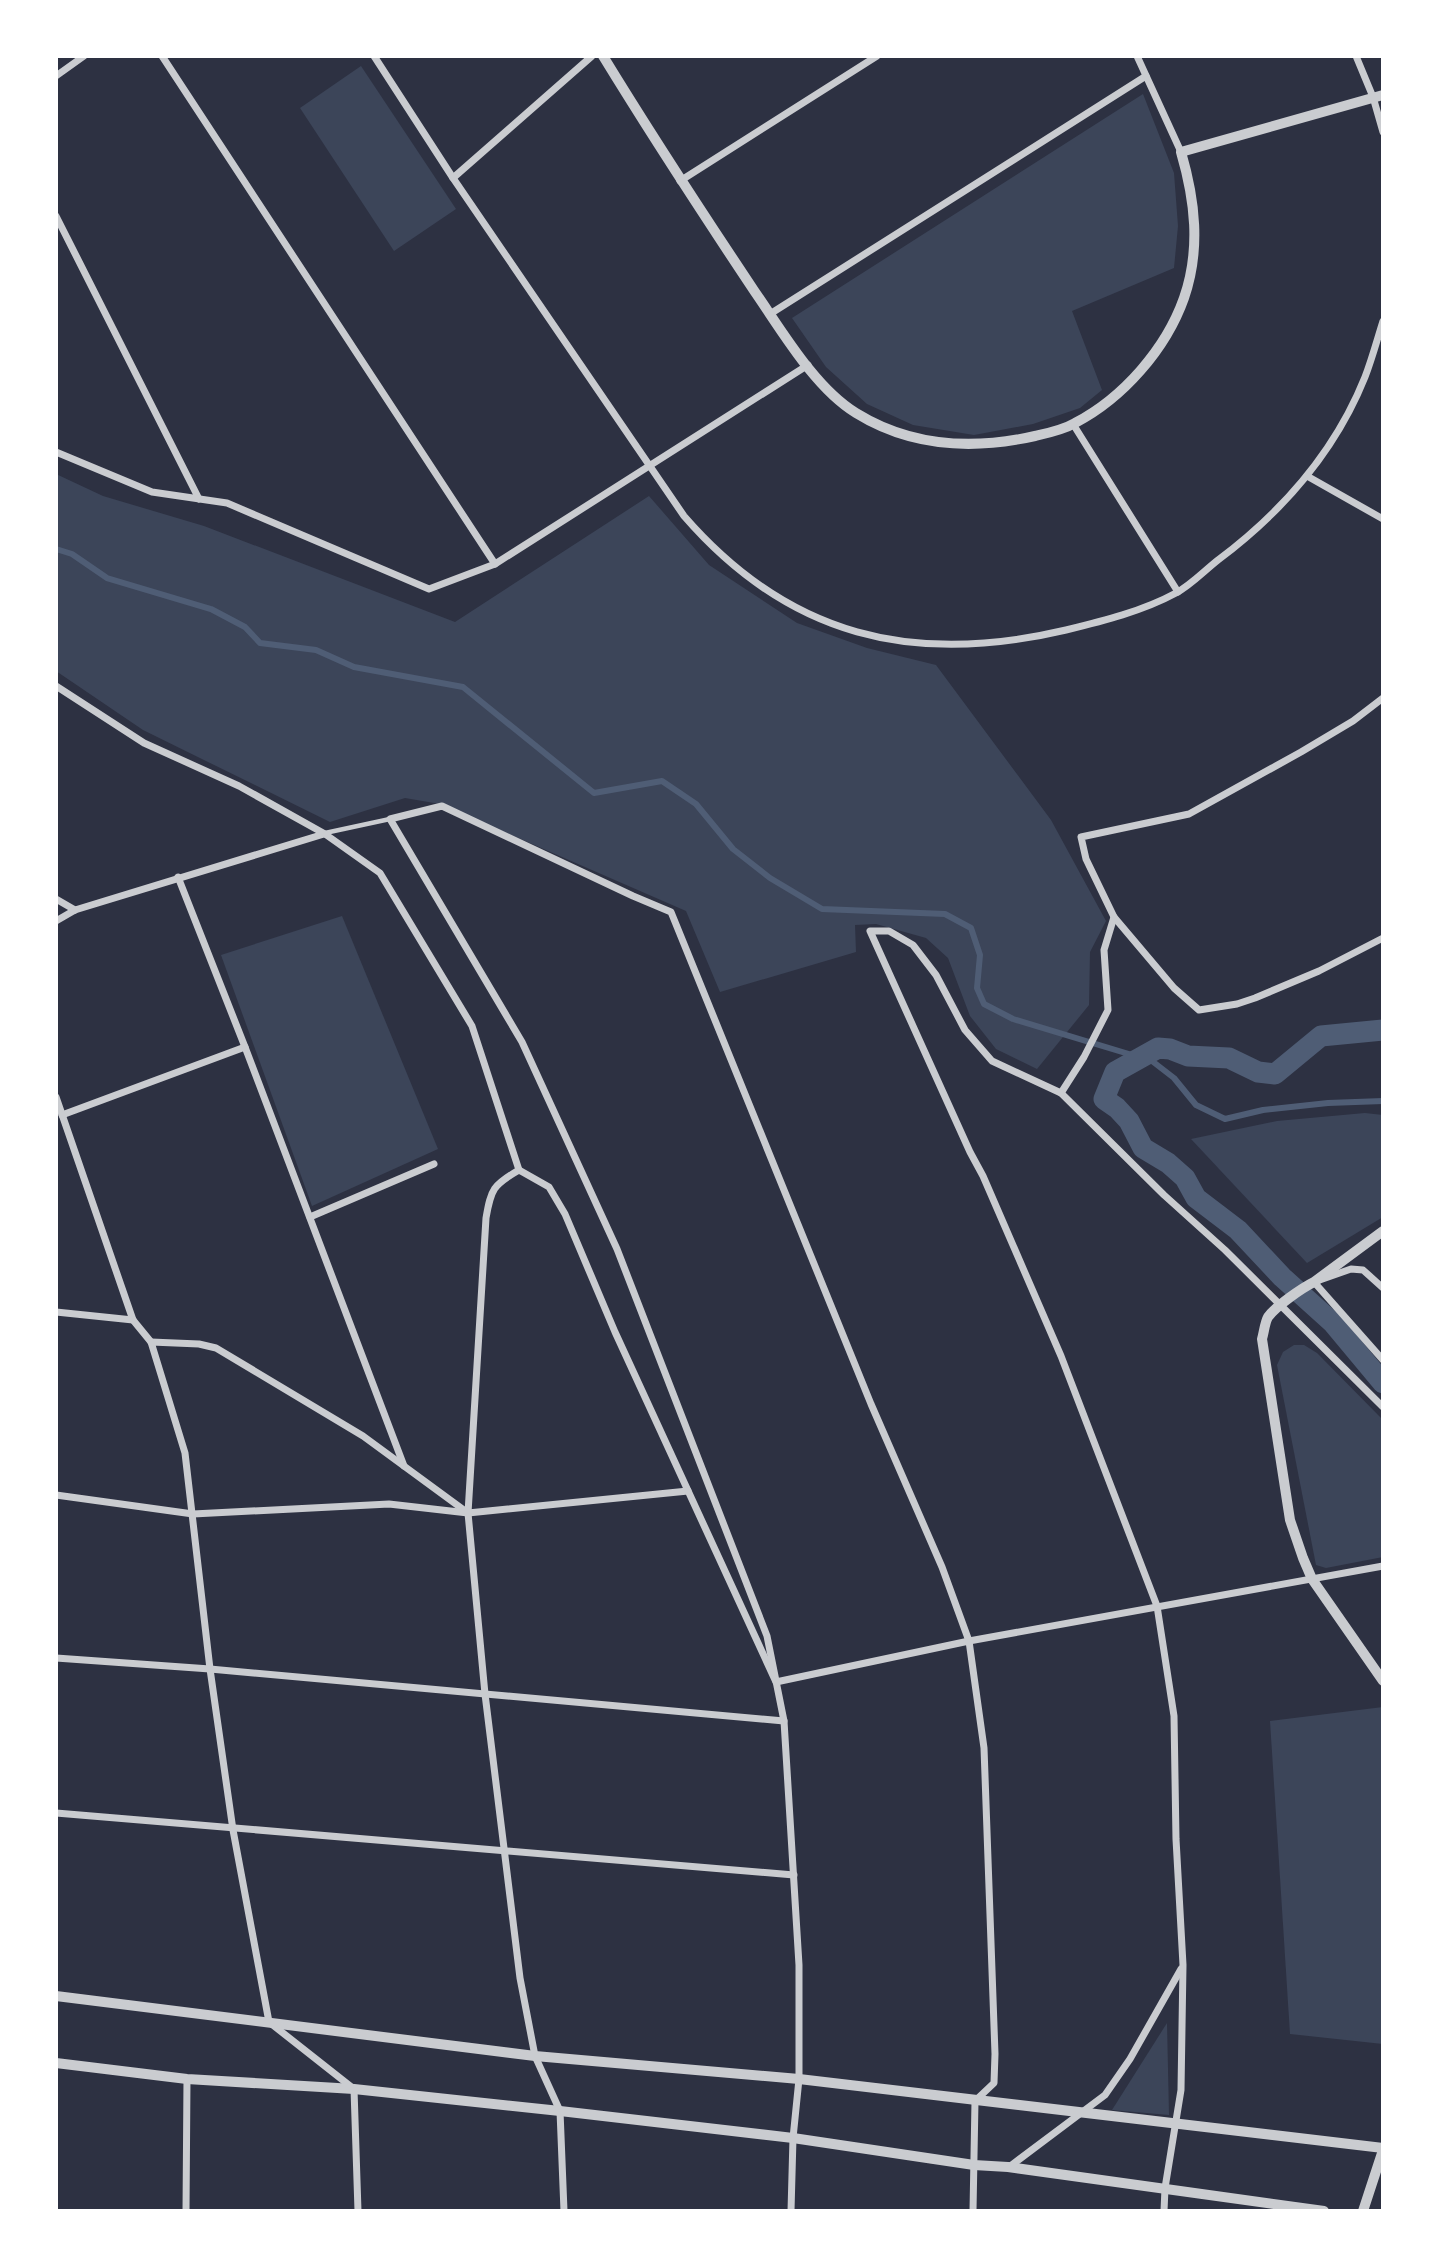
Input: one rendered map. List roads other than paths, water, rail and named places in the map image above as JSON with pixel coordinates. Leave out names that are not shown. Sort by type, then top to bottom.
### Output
[{"type":"street","points":[[56,76],[84,56]]},
{"type":"street","points":[[162,56],[495,564]]},
{"type":"street","points":[[374,56],[453,178],[684,516],[711,547],[750,581],[797,610],[858,632],[908,642],[993,643],[1041,636],[1087,625],[1178,592],[1245,540],[1278,509],[1307,476],[1339,429],[1364,377],[1383,321]]},
{"type":"street","points":[[453,178],[593,56]]},
{"type":"street","points":[[603,56],[680,181],[771,314],[833,396],[879,426],[931,442],[969,445],[1001,443],[1052,432],[1073,424],[1101,407],[1149,360],[1167,334],[1184,298],[1192,262],[1195,228],[1191,187],[1181,152],[1137,56]]},
{"type":"street","points":[[680,181],[877,56]]},
{"type":"street","points":[[1356,56],[1378,96],[1383,132]]},
{"type":"street","points":[[771,314],[1146,76]]},
{"type":"street","points":[[1181,152],[1378,96]]},
{"type":"street","points":[[56,216],[199,499]]},
{"type":"street","points":[[56,452],[152,492],[226,503],[429,589],[495,564],[808,365]]},
{"type":"street","points":[[1073,424],[1178,592]]},
{"type":"street","points":[[1307,476],[1383,519]]},
{"type":"street","points":[[56,686],[144,743],[239,786],[325,834],[380,873],[472,1026],[519,1170],[549,1187],[565,1214],[615,1332],[776,1682]]},
{"type":"street","points":[[1383,698],[1353,721],[1189,814],[1081,837],[1086,859],[1114,917],[1174,988],[1199,1010],[1255,998],[1319,971],[1383,938]]},
{"type":"street","points":[[791,2211],[793,2138],[799,2078],[799,1965],[784,1721],[767,1636],[617,1249],[522,1042],[390,819],[442,806],[671,912],[865,1391],[942,1567],[969,1641],[984,1748],[995,2054],[994,2083],[975,2101],[973,2211]]},
{"type":"street","points":[[56,921],[75,910],[325,834]]},
{"type":"street","points":[[178,877],[246,1047],[404,1467]]},
{"type":"street","points":[[56,899],[75,910]]},
{"type":"street","points":[[1061,1093],[1084,1057],[1108,1010],[1104,950],[1114,917]]},
{"type":"street","points":[[1164,2211],[1181,2090],[1183,1965],[1176,1839],[1174,1716],[1157,1606],[1061,1356],[983,1176],[870,931],[889,931],[913,945],[936,975],[965,1030],[992,1061],[1061,1093],[1285,1303],[1383,1408]]},
{"type":"street","points":[[62,1115],[246,1047]]},
{"type":"street","points":[[56,1097],[133,1320],[151,1342],[185,1452],[210,1669],[233,1830],[269,2022],[355,2089]]},
{"type":"street","points":[[310,1217],[434,1164]]},
{"type":"street","points":[[519,1170],[502,1180],[490,1194],[486,1218],[468,1513],[485,1694],[520,1978],[535,2056],[560,2111],[564,2211]]},
{"type":"street","points":[[1314,1282],[1383,1231]]},
{"type":"street","points":[[1383,1288],[1363,1270],[1351,1269],[1302,1287],[1267,1318],[1262,1339],[1290,1520],[1312,1579],[1383,1681]]},
{"type":"street","points":[[1314,1282],[1383,1360]]},
{"type":"street","points":[[56,1312],[133,1320]]},
{"type":"street","points":[[151,1342],[199,1344],[216,1348],[324,1412],[468,1513]]},
{"type":"street","points":[[56,1495],[193,1514],[389,1504],[468,1513],[688,1491]]},
{"type":"street","points":[[776,1682],[969,1641],[1383,1566]]},
{"type":"street","points":[[56,1658],[210,1669],[784,1721]]},
{"type":"street","points":[[56,1813],[233,1830],[794,1875]]},
{"type":"street","points":[[1008,2168],[1105,2095],[1130,2059],[1183,1965]]},
{"type":"street","points":[[56,1996],[535,2056],[799,2078],[1383,2149],[1363,2211]]},
{"type":"street","points":[[56,2063],[187,2079],[355,2089],[793,2138],[1324,2211]]},
{"type":"street","points":[[186,2211],[187,2079]]},
{"type":"street","points":[[355,2089],[358,2211]]},
{"type":"lane","points":[[325,834],[390,819]]},
{"type":"waterway","points":[[56,549],[72,554],[107,578],[211,609],[245,627],[260,643],[316,650],[354,667],[463,687],[594,793],[662,781],[696,804],[733,849],[770,878],[822,909],[945,914],[971,928],[980,955],[977,988],[984,1004],[1013,1019],[1152,1061],[1174,1078],[1196,1105],[1225,1119],[1263,1110],[1328,1103],[1383,1101]]},
{"type":"waterway","points":[[1383,1030],[1321,1036],[1275,1074],[1258,1072],[1229,1058],[1188,1056],[1170,1049],[1158,1048],[1115,1072],[1104,1099],[1129,1121],[1143,1148],[1168,1163],[1185,1178],[1196,1198],[1238,1230],[1282,1277],[1333,1323],[1383,1383]]}]
